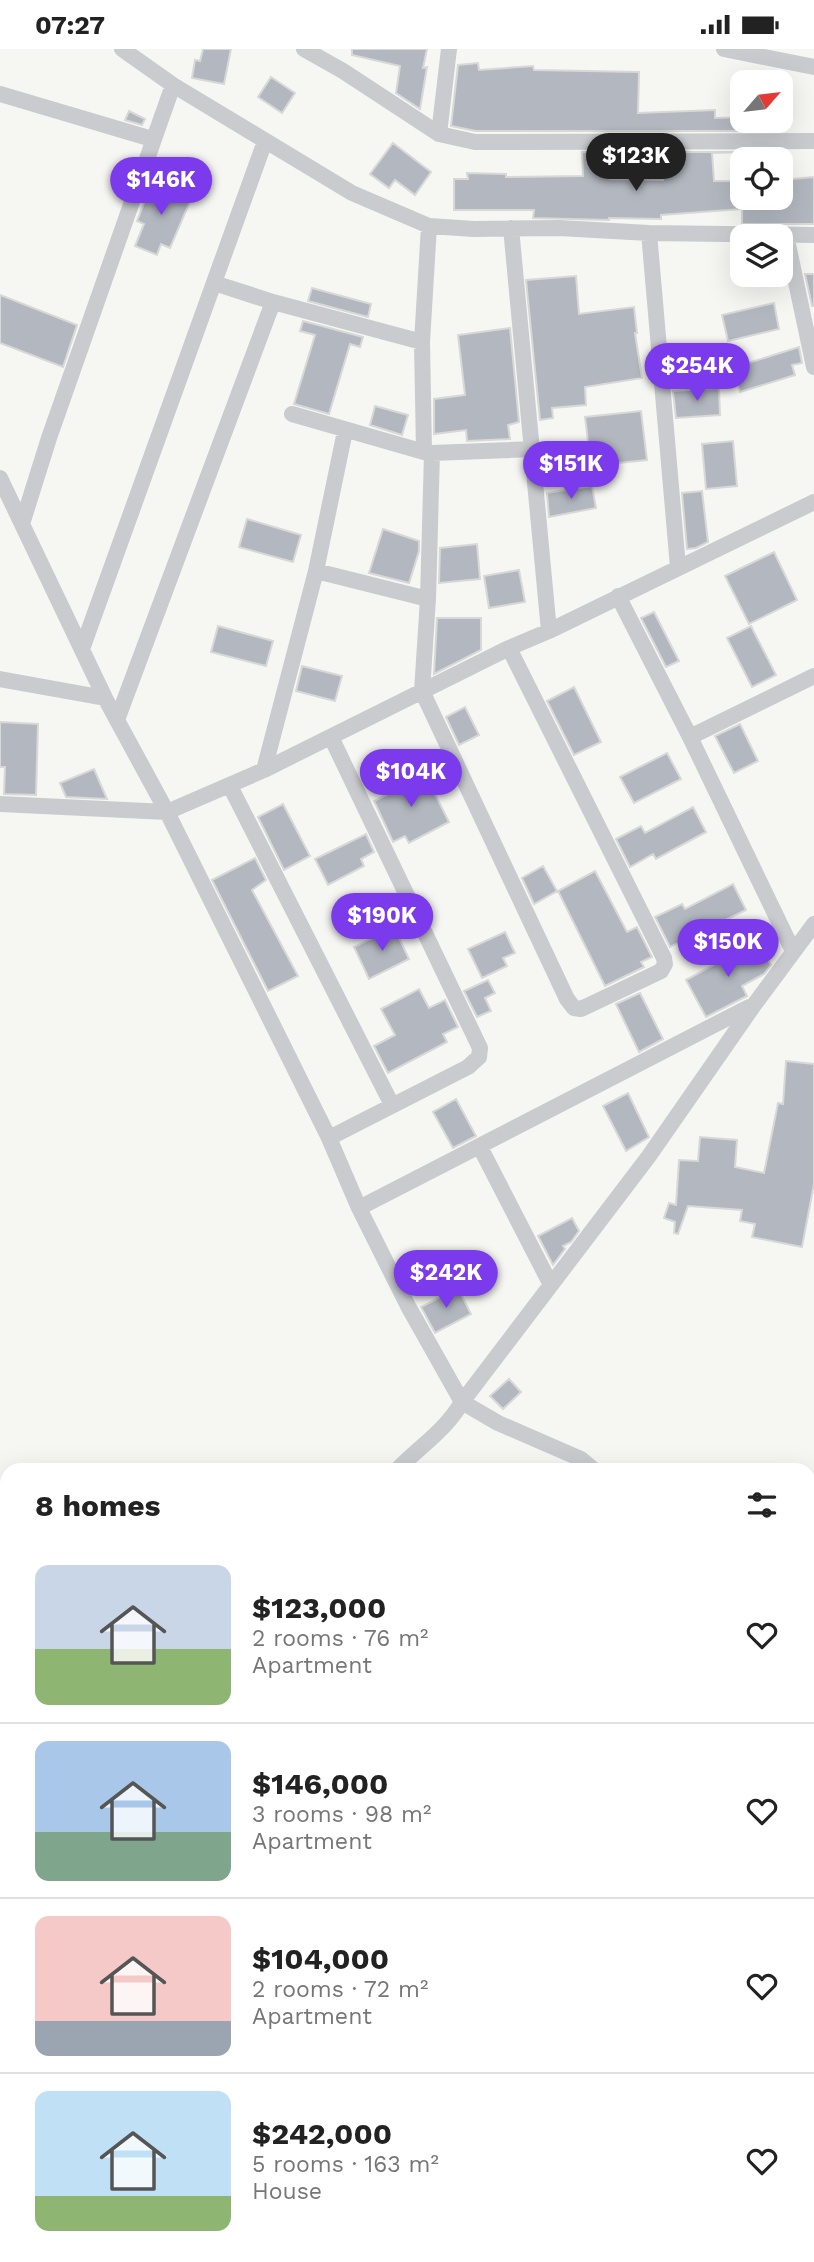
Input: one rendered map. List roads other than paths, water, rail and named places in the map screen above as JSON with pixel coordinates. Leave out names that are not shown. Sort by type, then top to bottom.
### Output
[{"type":"street","points":[[122,49],[173,85],[352,193],[429,226],[730,234]]},
{"type":"street","points":[[304,49],[344,71],[439,134],[475,142],[814,141]]},
{"type":"street","points":[[439,134],[449,49]]},
{"type":"street","points":[[724,49],[814,65]]},
{"type":"street","points":[[22,524],[49,438],[173,85]]},
{"type":"street","points":[[0,94],[152,139]]},
{"type":"street","points":[[82,649],[265,141]]},
{"type":"street","points":[[429,226],[422,342],[428,453],[428,599],[422,691],[571,1006],[584,1009],[661,971],[665,964],[664,958],[509,648]]},
{"type":"street","points":[[511,228],[548,631]]},
{"type":"street","points":[[649,233],[678,567]]},
{"type":"street","points":[[793,235],[814,235]]},
{"type":"street","points":[[793,268],[814,367]]},
{"type":"street","points":[[214,283],[273,302],[422,342]]},
{"type":"street","points":[[117,720],[273,302]]},
{"type":"street","points":[[292,414],[428,453],[533,449]]},
{"type":"street","points":[[264,770],[316,571],[345,431]]},
{"type":"street","points":[[0,478],[105,698],[167,811],[329,1138],[359,1208],[408,1306],[462,1402],[499,1423],[586,1463]]},
{"type":"street","points":[[0,804],[167,811],[264,770],[509,648],[814,502]]},
{"type":"street","points":[[316,571],[428,599]]},
{"type":"street","points":[[618,597],[690,737],[793,951]]},
{"type":"street","points":[[690,737],[814,676]]},
{"type":"street","points":[[0,679],[105,698]]},
{"type":"street","points":[[329,1138],[468,1067],[479,1057],[480,1048],[331,737]]},
{"type":"street","points":[[230,786],[392,1105]]},
{"type":"street","points":[[404,1463],[443,1429],[649,1156],[813,921]]},
{"type":"street","points":[[359,1208],[754,1005]]},
{"type":"street","points":[[480,1147],[551,1285]]}]
